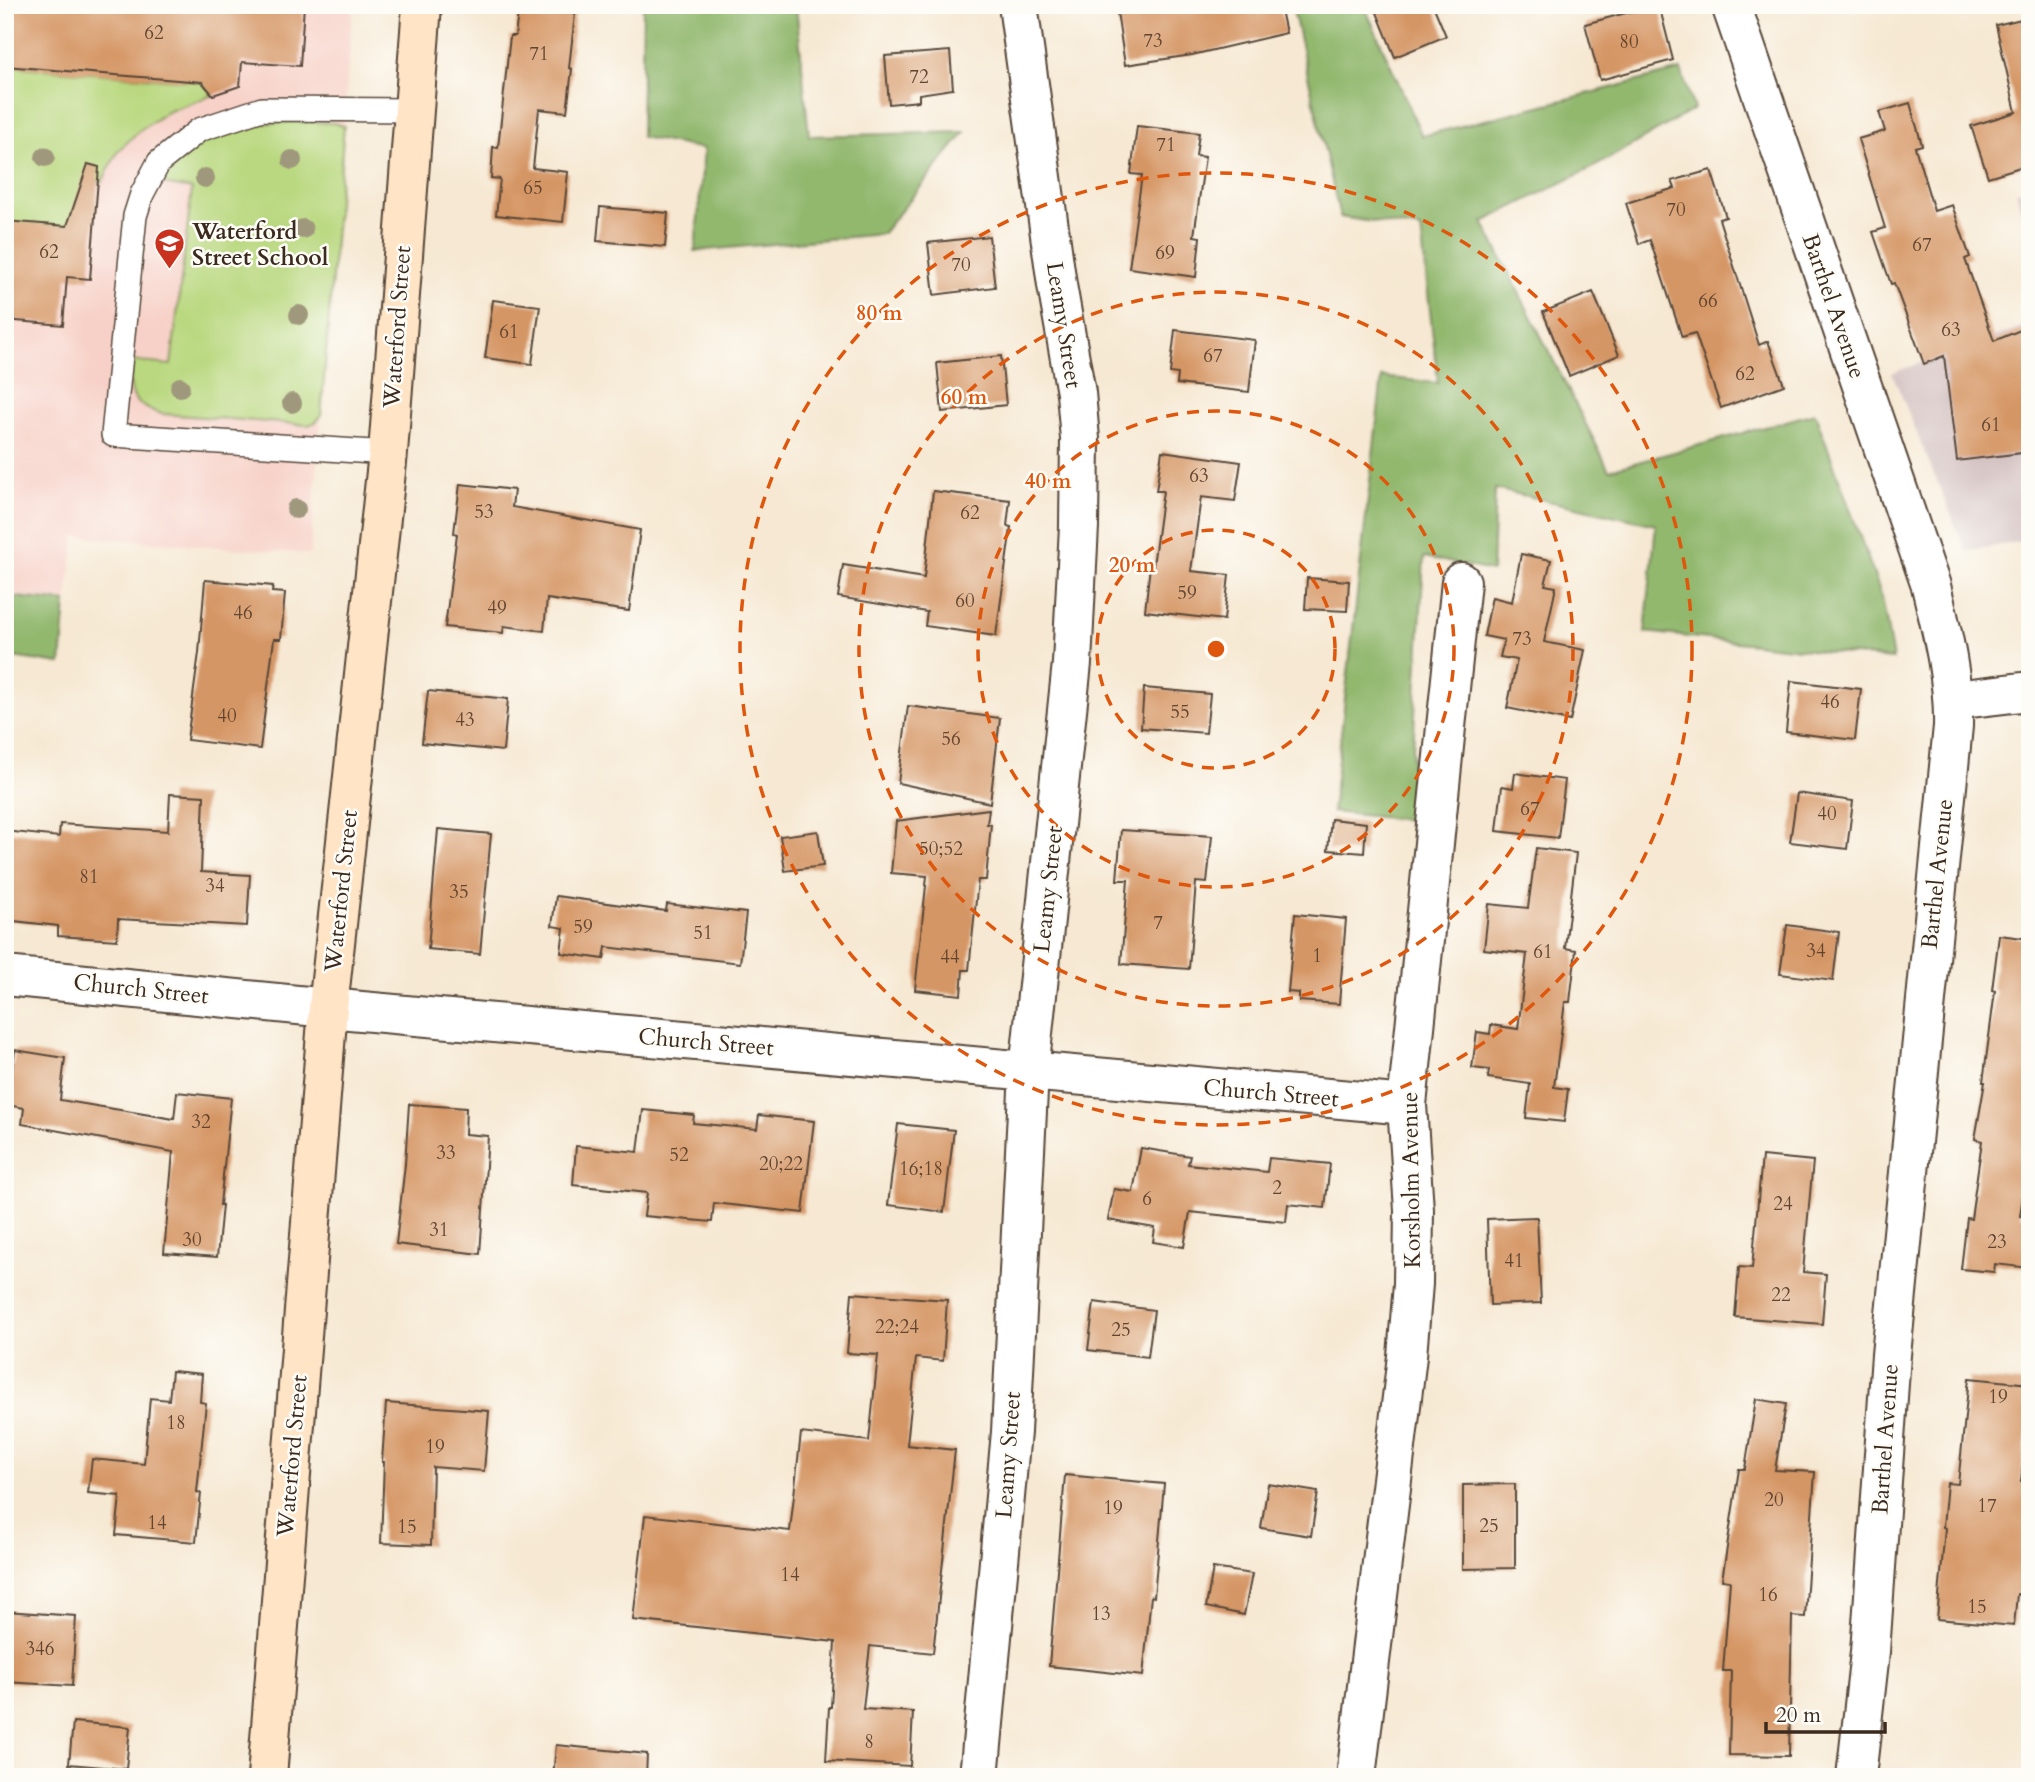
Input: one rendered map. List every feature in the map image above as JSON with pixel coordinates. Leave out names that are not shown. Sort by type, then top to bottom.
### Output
[{"type":"street","name":"Waterford Street","points":[[267,1777],[328,1008],[388,453],[422,5]]},
{"type":"street","name":"Leamy Street","points":[[979,1777],[1011,1432],[1029,1071],[1072,663],[1078,537],[1080,439],[1076,393],[1055,272],[1018,5]]},
{"type":"street","name":"Barthel Avenue","points":[[1731,5],[1931,586],[1954,699],[1891,1354],[1870,1652],[1856,1777]]},
{"type":"street","name":"Korsholm Avenue","points":[[1356,1777],[1408,1356],[1414,1210],[1407,1105],[1461,582]]},
{"type":"street","points":[[1954,699],[2030,691]]},
{"type":"street","name":"Church Street","points":[[5,976],[328,1008],[1407,1105]]},
{"type":"lane","points":[[388,453],[113,435],[135,216],[142,194],[159,162],[199,130],[262,109],[414,110]]},
{"type":"shaded area","name":"Waterford Street School","points":[[5,5],[353,5],[310,554],[75,536],[63,628],[5,623]]},
{"type":"shaded area","points":[[2030,190],[2030,245],[2016,191]]},
{"type":"shaded area","points":[[2030,324],[2030,540],[1966,551],[1892,373]]},
{"type":"green space","points":[[643,5],[796,5],[809,136],[965,132],[882,234],[695,251],[704,149],[641,137]]},
{"type":"green space","points":[[1292,5],[1364,5],[1422,136],[1681,70],[1694,109],[1599,164],[1483,222],[1609,470],[1815,413],[1882,597],[1893,659],[1645,632],[1656,525],[1495,489],[1492,571],[1424,557],[1409,820],[1332,812],[1382,377],[1438,383],[1421,229],[1340,217]]},
{"type":"green space","points":[[5,66],[202,82],[213,95],[167,112],[139,131],[118,151],[102,182],[89,180],[67,226],[11,222],[5,218]]},
{"type":"green space","points":[[295,121],[344,126],[321,416],[308,425],[163,414],[144,407],[131,390],[131,361],[171,365],[192,189],[157,183],[159,177],[184,153],[211,138],[268,123]]},
{"type":"green space","points":[[5,596],[66,602],[61,664],[5,656]]},
{"type":"building","points":[[5,5],[304,5],[300,66],[242,62],[240,86],[213,95],[202,82],[5,66]]},
{"type":"building","points":[[519,5],[576,5],[567,112],[539,109],[533,168],[568,172],[563,222],[496,215],[500,179],[491,178],[493,147],[498,148],[510,36],[515,36]]},
{"type":"building","points":[[1116,5],[1280,5],[1286,33],[1192,55],[1125,65]]},
{"type":"building","points":[[1374,5],[1433,5],[1446,36],[1395,57]]},
{"type":"building","points":[[1659,5],[1673,60],[1600,80],[1585,24]]},
{"type":"building","points":[[2030,17],[2030,164],[1988,177],[1971,126],[2016,112],[1996,25]]},
{"type":"building","points":[[950,51],[953,89],[919,94],[919,101],[889,104],[885,56]]},
{"type":"building","points":[[1910,103],[1922,145],[1915,147],[1934,211],[1952,205],[1970,257],[1965,259],[1994,341],[2030,326],[2030,452],[1957,461],[1944,356],[1924,364],[1873,232],[1885,228],[1858,139],[1885,131],[1879,112]]},
{"type":"building","points":[[1137,126],[1199,133],[1196,156],[1205,157],[1194,236],[1200,237],[1196,277],[1129,268],[1142,175],[1131,174]]},
{"type":"building","points":[[88,164],[99,167],[90,279],[67,277],[63,325],[5,320],[5,221],[67,226]]},
{"type":"building","points":[[1711,170],[1726,217],[1719,219],[1759,345],[1768,341],[1784,385],[1721,408],[1695,333],[1682,337],[1650,240],[1639,244],[1626,203],[1675,188],[1672,181]]},
{"type":"building","points":[[600,207],[668,213],[665,247],[597,241]]},
{"type":"building","points":[[989,236],[995,287],[934,295],[928,243]]},
{"type":"building","points":[[1593,292],[1619,355],[1569,376],[1543,312]]},
{"type":"building","points":[[493,300],[540,306],[532,364],[485,358]]},
{"type":"building","points":[[1175,330],[1255,340],[1249,392],[1177,384],[1178,374],[1170,373]]},
{"type":"building","points":[[1001,356],[1006,405],[942,412],[937,363]]},
{"type":"building","points":[[1162,451],[1241,462],[1235,501],[1201,497],[1191,571],[1229,575],[1224,620],[1145,611],[1163,491],[1156,491]]},
{"type":"building","points":[[460,484],[514,490],[512,507],[640,530],[629,611],[547,599],[544,631],[504,626],[503,633],[445,627],[457,534],[454,533]]},
{"type":"building","points":[[933,491],[1010,500],[1007,526],[1011,527],[996,636],[925,626],[927,612],[838,597],[843,565],[924,578]]},
{"type":"building","points":[[1521,554],[1551,560],[1545,585],[1556,587],[1544,642],[1585,650],[1570,721],[1507,708],[1517,660],[1500,657],[1504,640],[1484,636],[1492,597],[1512,602]]},
{"type":"building","points":[[1307,578],[1349,581],[1347,611],[1305,609]]},
{"type":"building","points":[[205,580],[273,586],[272,592],[285,593],[281,639],[274,639],[260,749],[187,740],[199,653]]},
{"type":"building","points":[[1791,681],[1861,689],[1855,740],[1786,732]]},
{"type":"building","points":[[1144,688],[1210,694],[1206,733],[1141,728]]},
{"type":"building","points":[[428,691],[508,699],[503,751],[422,743]]},
{"type":"building","points":[[908,706],[1000,718],[990,803],[898,783]]},
{"type":"building","points":[[1515,773],[1565,780],[1558,838],[1497,831],[1502,786],[1513,788]]},
{"type":"building","points":[[1797,793],[1853,801],[1847,849],[1790,842]]},
{"type":"building","points":[[170,794],[204,796],[201,872],[250,875],[247,926],[118,919],[117,940],[58,936],[58,926],[5,920],[5,831],[59,837],[60,824],[168,831]]},
{"type":"building","points":[[989,809],[987,824],[991,824],[986,880],[978,880],[969,970],[963,970],[961,995],[915,990],[927,876],[891,873],[896,821]]},
{"type":"building","points":[[1331,819],[1366,823],[1364,853],[1328,850]]},
{"type":"building","points":[[438,829],[491,834],[480,954],[428,949]]},
{"type":"building","points":[[1121,830],[1212,836],[1207,883],[1196,882],[1189,969],[1121,964],[1128,880],[1117,880]]},
{"type":"building","points":[[818,831],[823,866],[785,871],[780,836]]},
{"type":"building","points":[[1536,848],[1576,853],[1565,948],[1576,950],[1570,1002],[1565,1002],[1554,1087],[1568,1089],[1564,1122],[1526,1118],[1530,1084],[1488,1078],[1489,1070],[1472,1068],[1477,1032],[1490,1034],[1491,1025],[1518,1029],[1527,954],[1484,949],[1489,904],[1528,908]]},
{"type":"building","points":[[556,896],[666,911],[667,904],[746,913],[740,963],[606,947],[604,959],[561,953],[564,928],[552,926]]},
{"type":"building","points":[[1295,914],[1346,919],[1339,1004],[1299,1001],[1299,993],[1288,992]]},
{"type":"building","points":[[1787,925],[1839,932],[1833,981],[1780,974]]},
{"type":"building","points":[[1999,935],[2030,939],[2030,1148],[2020,1216],[2030,1217],[2030,1268],[1995,1264],[1994,1272],[1961,1269],[1967,1218],[1971,1219],[1982,1141],[1975,1139],[1985,1082]]},
{"type":"building","points":[[15,1050],[65,1058],[60,1100],[174,1119],[177,1092],[231,1098],[217,1257],[164,1253],[173,1152],[22,1124],[24,1108],[7,1105]]},
{"type":"building","points":[[409,1104],[466,1108],[465,1134],[488,1136],[480,1254],[396,1244]]},
{"type":"building","points":[[643,1110],[694,1115],[693,1123],[757,1129],[759,1115],[814,1121],[803,1213],[714,1203],[712,1222],[644,1216],[647,1193],[573,1185],[576,1146],[638,1152]]},
{"type":"building","points":[[898,1124],[954,1130],[944,1212],[888,1205]]},
{"type":"building","points":[[1141,1148],[1190,1156],[1188,1164],[1267,1172],[1269,1158],[1330,1164],[1325,1208],[1288,1204],[1286,1222],[1190,1212],[1184,1247],[1153,1242],[1155,1228],[1108,1220],[1114,1189],[1133,1192]]},
{"type":"building","points":[[1762,1156],[1813,1161],[1803,1272],[1826,1274],[1822,1324],[1735,1317],[1739,1267],[1752,1268]]},
{"type":"building","points":[[1537,1217],[1541,1303],[1490,1305],[1487,1219]]},
{"type":"building","points":[[852,1293],[947,1300],[943,1361],[916,1358],[907,1445],[955,1450],[933,1653],[870,1646],[863,1709],[913,1712],[910,1766],[826,1761],[835,1642],[633,1620],[645,1515],[790,1531],[801,1433],[869,1441],[878,1355],[847,1353]]},
{"type":"building","points":[[1094,1302],[1154,1310],[1148,1357],[1088,1350]]},
{"type":"building","points":[[172,1371],[202,1374],[200,1402],[206,1403],[197,1492],[201,1493],[196,1542],[116,1535],[120,1496],[88,1493],[92,1459],[144,1464],[150,1398],[169,1400]]},
{"type":"building","points":[[1969,1378],[2030,1384],[2021,1481],[2030,1481],[2030,1595],[2017,1594],[2014,1626],[1937,1619],[1947,1483],[1958,1484]]},
{"type":"building","points":[[1756,1399],[1786,1404],[1775,1470],[1815,1472],[1805,1617],[1792,1616],[1789,1756],[1729,1755],[1731,1671],[1723,1671],[1730,1581],[1722,1580],[1739,1469],[1745,1469]]},
{"type":"building","points":[[386,1403],[489,1411],[484,1471],[433,1467],[431,1545],[381,1543]]},
{"type":"building","points":[[1065,1475],[1164,1484],[1154,1597],[1151,1596],[1143,1676],[1049,1666]]},
{"type":"building","points":[[1268,1484],[1318,1492],[1311,1536],[1261,1528]]},
{"type":"building","points":[[1515,1484],[1515,1568],[1463,1569],[1463,1485]]},
{"type":"building","points":[[1213,1568],[1252,1574],[1244,1615],[1206,1607]]},
{"type":"building","points":[[5,1611],[76,1616],[72,1686],[5,1682]]},
{"type":"building","points":[[73,1722],[130,1727],[126,1769],[69,1764]]},
{"type":"building","points":[[556,1745],[647,1754],[646,1777],[553,1777]]},
{"type":"place","name":"Waterford Street School","points":[[169,271]]}]
